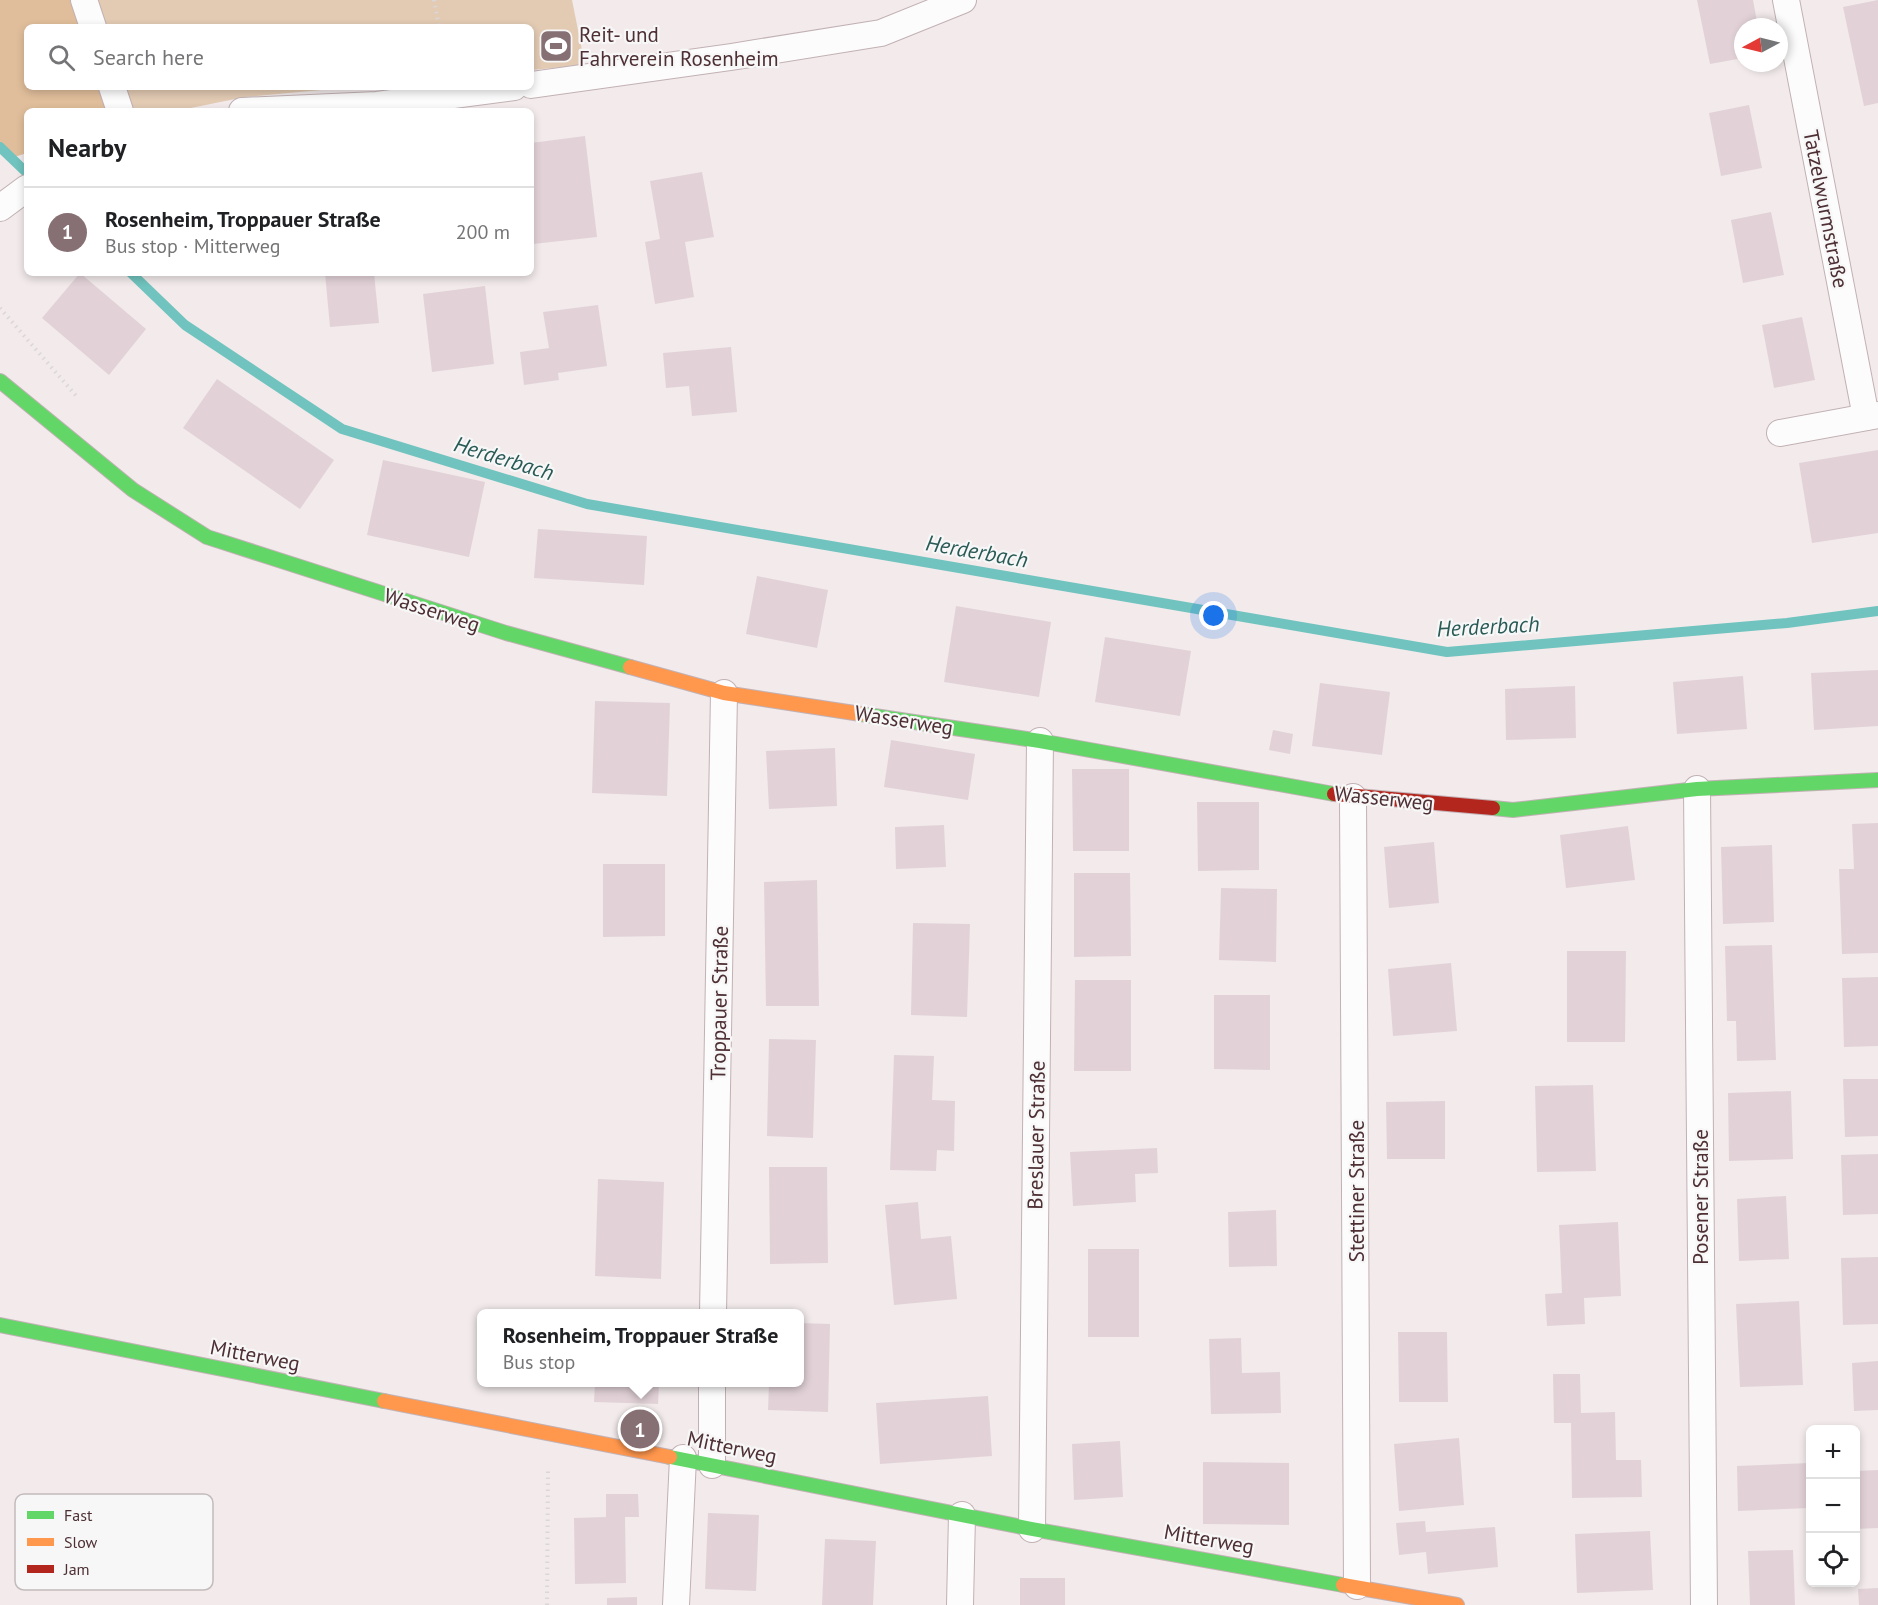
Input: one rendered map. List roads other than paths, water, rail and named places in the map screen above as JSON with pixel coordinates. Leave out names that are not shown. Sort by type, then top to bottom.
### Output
[{"type":"street","points":[[84,0],[92,24]]},
{"type":"street","points":[[534,85],[881,33],[963,0]]},
{"type":"street","name":"Tatzelwurmstraße","points":[[1786,0],[1872,416]]},
{"type":"street","points":[[113,90],[119,108]]},
{"type":"street","points":[[310,108],[377,105],[491,90]]},
{"type":"street","points":[[0,208],[23,190]]},
{"type":"street","name":"Wasserweg","points":[[0,381],[133,490],[207,537],[506,633],[724,693],[1040,741],[1353,797],[1513,810],[1696,789],[1878,780]]},
{"type":"street","points":[[1780,433],[1872,416]]},
{"type":"street","name":"Troppauer Straße","points":[[713,1309],[724,693]]},
{"type":"street","name":"Breslauer Straße","points":[[1032,1529],[1040,741]]},
{"type":"street","name":"Posener Straße","points":[[1696,789],[1704,1605]]},
{"type":"street","name":"Stettiner Straße","points":[[1353,797],[1357,1586]]},
{"type":"street","name":"Mitterweg","points":[[0,1325],[555,1435],[683,1458],[1032,1529],[1457,1605]]},
{"type":"street","points":[[712,1387],[712,1465]]},
{"type":"street","points":[[676,1605],[683,1458]]},
{"type":"street","points":[[960,1605],[962,1515]]},
{"type":"waterway","name":"Herderbach","points":[[0,147],[24,170]]},
{"type":"waterway","name":"Herderbach","points":[[134,276],[185,325],[342,429],[587,504],[1447,652],[1787,623],[1878,611]]},
{"type":"place","name":"Reit- und Fahrverein Rosenheim","points":[[556,46]]},
{"type":"place","name":"Rosenheim, Troppauer Straße","points":[[640,1429]]}]
